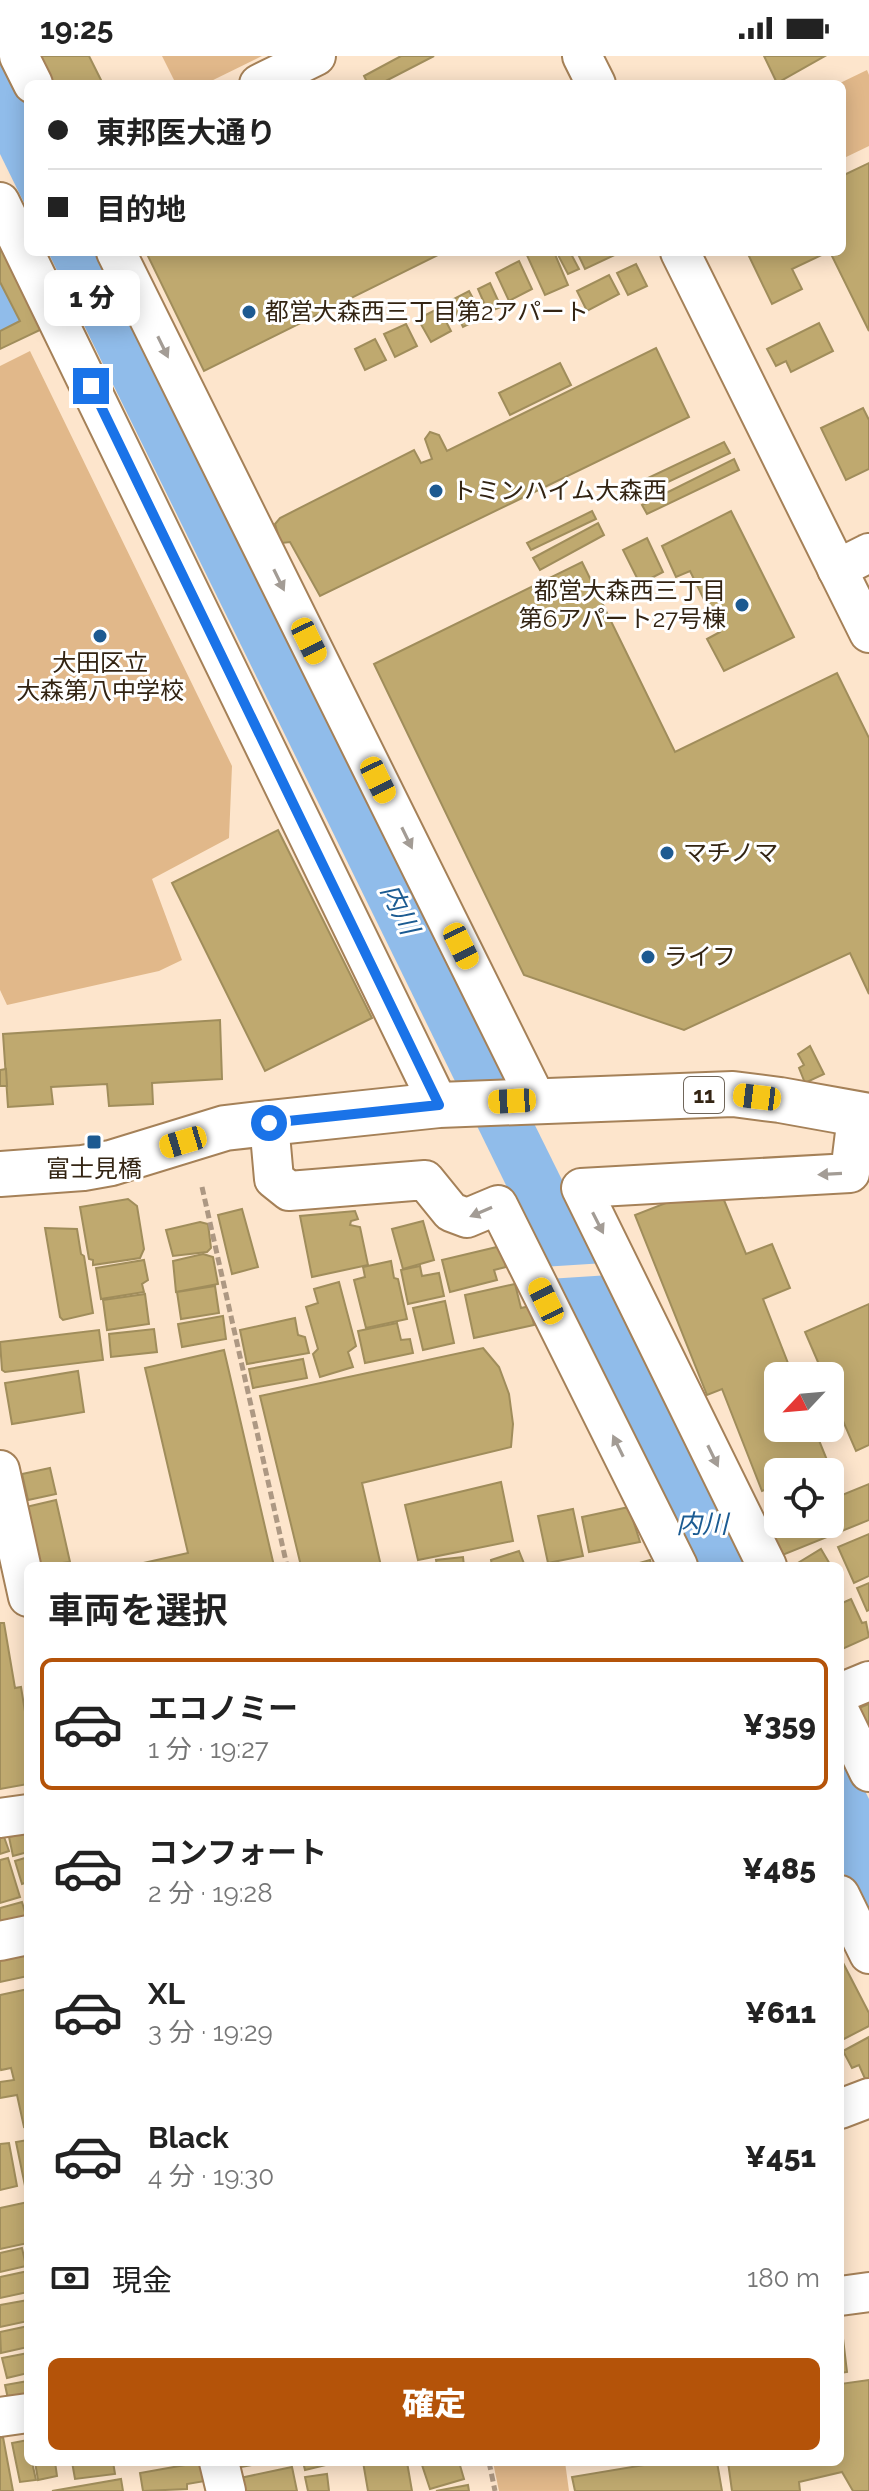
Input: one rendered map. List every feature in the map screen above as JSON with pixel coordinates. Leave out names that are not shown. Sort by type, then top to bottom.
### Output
[{"type":"main road","name":"11","points":[[0,1174],[68,1170],[111,1163],[225,1128],[439,1105],[733,1094],[863,1116]]},
{"type":"street","points":[[19,56],[31,80]]},
{"type":"street","points":[[267,80],[316,56]]},
{"type":"street","points":[[582,56],[594,80]]},
{"type":"street","points":[[8,206],[24,239]]},
{"type":"street","points":[[32,256],[439,1105]]},
{"type":"street","points":[[118,256],[536,1099]]},
{"type":"street","points":[[682,256],[853,561],[869,633]]},
{"type":"street","points":[[765,1562],[581,1188],[850,1173],[863,1116]]},
{"type":"street","points":[[269,1123],[274,1179],[289,1191],[425,1180],[451,1212],[467,1218],[498,1205],[676,1562]]},
{"type":"street","points":[[0,1470],[24,1579]]},
{"type":"street","points":[[844,1691],[869,1681]]},
{"type":"street","points":[[844,1720],[869,1772]]},
{"type":"street","points":[[0,1818],[24,1815]]},
{"type":"street","points":[[844,1903],[869,1954]]},
{"type":"street","points":[[0,1941],[24,1936]]},
{"type":"street","points":[[844,2107],[869,2098]]},
{"type":"street","points":[[844,2295],[869,2292]]},
{"type":"street","points":[[0,2417],[24,2414]]},
{"type":"street","points":[[220,2466],[226,2491]]},
{"type":"path","points":[[202,1187],[286,1562]]},
{"type":"path","points":[[490,2466],[495,2491]]},
{"type":"shaded area","points":[[162,56],[262,56],[213,80],[174,80]]},
{"type":"shaded area","points":[[867,70],[869,75],[869,146],[846,157],[846,80]]},
{"type":"shaded area","points":[[30,351],[232,766],[229,838],[152,879],[182,960],[159,971],[7,1005],[0,990],[0,366]]},
{"type":"shaded area","points":[[494,2466],[566,2466],[569,2491],[499,2491]]},
{"type":"water","points":[[0,56],[6,56],[24,93],[24,203],[0,154]]},
{"type":"water","name":"内川","points":[[50,256],[105,256],[751,1562],[691,1562]]},
{"type":"water","points":[[0,282],[20,321],[0,331]]},
{"type":"water","points":[[844,1749],[869,1799],[869,1924],[844,1873]]},
{"type":"pier","points":[[605,1263],[610,1275],[548,1279],[542,1267]]},
{"type":"building","points":[[34,56],[89,56],[101,80],[45,80]]},
{"type":"building","points":[[401,56],[434,56],[388,80],[366,80],[364,76]]},
{"type":"building","points":[[764,56],[825,56],[782,80],[776,80]]},
{"type":"building","points":[[869,163],[869,331],[832,256],[846,256],[846,174]]},
{"type":"building","points":[[0,243],[42,329],[0,349],[0,331],[20,321],[0,282]]},
{"type":"building","name":"都営大森西三丁目第2アパート","points":[[148,256],[436,256],[204,371]]},
{"type":"building","points":[[527,256],[556,256],[568,285],[545,295]]},
{"type":"building","points":[[559,256],[572,256],[579,269],[568,274]]},
{"type":"building","points":[[579,256],[613,256],[585,269]]},
{"type":"building","points":[[749,256],[820,256],[792,269],[802,289],[772,304]]},
{"type":"building","points":[[519,261],[532,289],[509,301],[496,273]]},
{"type":"building","points":[[636,264],[647,286],[628,295],[617,273]]},
{"type":"building","points":[[609,275],[619,294],[587,311],[577,291]]},
{"type":"building","points":[[490,283],[501,307],[488,312],[478,289]]},
{"type":"building","points":[[469,291],[483,317],[463,327],[450,301]]},
{"type":"building","points":[[439,308],[451,331],[431,342],[418,319]]},
{"type":"building","points":[[819,323],[833,351],[791,372],[786,361],[776,366],[767,349]]},
{"type":"building","points":[[406,324],[417,346],[395,357],[384,334]]},
{"type":"building","points":[[375,339],[386,360],[365,370],[355,349]]},
{"type":"building","name":"トミンハイム大森西","points":[[656,348],[689,417],[320,596],[290,542],[282,543],[279,538],[275,524],[280,518],[414,450],[421,463],[432,459],[425,439],[430,432],[439,435],[447,451]]},
{"type":"building","points":[[560,363],[571,385],[510,415],[499,393]]},
{"type":"building","points":[[863,408],[869,420],[869,469],[846,480],[821,428]]},
{"type":"building","points":[[724,442],[730,453],[636,497],[631,486]]},
{"type":"building","points":[[734,459],[739,470],[647,514],[642,505]]},
{"type":"building","points":[[592,511],[596,519],[531,550],[527,543]]},
{"type":"building","name":"都営大森西三丁目 第6アパート27号棟","points":[[731,511],[794,637],[724,671],[707,639],[720,632],[690,571],[676,577],[662,546]]},
{"type":"building","points":[[598,523],[604,535],[540,570],[533,558]]},
{"type":"building","points":[[647,538],[663,572],[640,584],[623,550]]},
{"type":"building","name":"マチノマ","points":[[582,562],[675,752],[837,673],[869,738],[869,994],[850,953],[684,1030],[524,975],[374,664]]},
{"type":"building","points":[[278,830],[372,1018],[265,1071],[172,883]]},
{"type":"building","points":[[220,1020],[222,1079],[152,1083],[153,1104],[109,1106],[107,1084],[51,1087],[53,1104],[8,1107],[3,1034]]},
{"type":"building","points":[[810,1046],[824,1074],[805,1083],[799,1068],[804,1065],[798,1054]]},
{"type":"building","points":[[6,1069],[7,1086],[0,1086],[0,1070]]},
{"type":"building","points":[[717,1183],[746,1254],[772,1244],[790,1288],[763,1299],[788,1362],[764,1362],[764,1442],[820,1442],[826,1458],[764,1458],[762,1491],[722,1389],[707,1395],[635,1215]]},
{"type":"building","points":[[128,1199],[137,1206],[144,1249],[140,1258],[93,1265],[93,1260],[89,1259],[80,1207]]},
{"type":"building","points":[[242,1209],[258,1267],[232,1274],[218,1215]]},
{"type":"building","points":[[355,1211],[358,1219],[351,1221],[350,1225],[360,1227],[368,1265],[312,1277],[300,1216]]},
{"type":"building","points":[[423,1221],[434,1260],[403,1269],[392,1229]]},
{"type":"building","points":[[200,1222],[208,1224],[211,1248],[207,1252],[173,1256],[166,1230]]},
{"type":"building","points":[[45,1228],[77,1229],[93,1313],[63,1320],[60,1317]]},
{"type":"building","points":[[501,1246],[506,1267],[494,1270],[497,1280],[450,1292],[442,1260]]},
{"type":"building","points":[[203,1254],[213,1257],[218,1284],[176,1292],[173,1261]]},
{"type":"building","points":[[144,1260],[148,1280],[142,1284],[144,1292],[101,1299],[96,1268]]},
{"type":"building","points":[[391,1261],[407,1319],[366,1328],[354,1280],[365,1277],[363,1267]]},
{"type":"building","points":[[420,1266],[422,1276],[439,1273],[444,1296],[408,1304],[401,1270]]},
{"type":"building","points":[[339,1282],[356,1346],[348,1352],[353,1367],[320,1377],[313,1354],[318,1349],[306,1307],[318,1303],[314,1289]]},
{"type":"building","points":[[515,1284],[521,1308],[530,1306],[534,1325],[474,1338],[465,1295]]},
{"type":"building","points":[[215,1286],[219,1313],[181,1319],[177,1292]]},
{"type":"building","points":[[145,1294],[149,1324],[107,1330],[103,1300]]},
{"type":"building","points":[[445,1301],[454,1343],[423,1350],[413,1308]]},
{"type":"building","points":[[869,1304],[869,1445],[856,1451],[844,1423],[844,1362],[818,1362],[805,1332]]},
{"type":"building","points":[[223,1316],[226,1339],[182,1347],[178,1324]]},
{"type":"building","points":[[295,1318],[298,1335],[305,1337],[309,1353],[247,1364],[240,1330]]},
{"type":"building","points":[[397,1323],[401,1340],[410,1339],[413,1353],[365,1363],[358,1331]]},
{"type":"building","points":[[154,1329],[157,1352],[111,1357],[109,1334]]},
{"type":"building","points":[[99,1330],[103,1360],[2,1370],[0,1342]]},
{"type":"building","points":[[483,1348],[499,1367],[509,1394],[513,1424],[511,1447],[362,1483],[380,1562],[300,1562],[260,1396]]},
{"type":"building","points":[[224,1350],[273,1562],[148,1562],[188,1553],[145,1368]]},
{"type":"building","points":[[303,1359],[307,1378],[253,1388],[249,1369]]},
{"type":"building","points":[[78,1371],[84,1412],[12,1424],[5,1383]]},
{"type":"building","points":[[50,1468],[56,1494],[28,1500],[22,1474]]},
{"type":"building","points":[[501,1482],[513,1541],[418,1560],[405,1505]]},
{"type":"building","points":[[869,1484],[869,1520],[844,1530],[844,1494]]},
{"type":"building","points":[[56,1500],[70,1562],[38,1562],[26,1507]]},
{"type":"building","points":[[629,1507],[640,1542],[589,1552],[582,1517]]},
{"type":"building","points":[[573,1509],[583,1556],[548,1562],[538,1516]]},
{"type":"building","points":[[869,1534],[869,1576],[854,1583],[838,1547]]},
{"type":"building","points":[[766,1538],[824,1538],[775,1558]]},
{"type":"building","points":[[821,1549],[829,1562],[800,1562]]},
{"type":"building","points":[[519,1551],[523,1562],[491,1562]]},
{"type":"building","points":[[463,1557],[464,1562],[436,1562]]},
{"type":"building","points":[[869,1583],[869,1610],[867,1611],[857,1588]]},
{"type":"building","points":[[851,1599],[862,1623],[866,1622],[869,1637],[844,1648],[844,1602]]},
{"type":"building","points":[[0,1623],[4,1623],[15,1688],[21,1687],[24,1705],[24,1785],[0,1789]]},
{"type":"building","points":[[869,1704],[869,1727],[861,1730],[854,1710]]},
{"type":"building","points":[[24,1833],[24,1853],[13,1856],[9,1837]]},
{"type":"building","points":[[3,1834],[9,1851],[0,1854],[0,1835]]},
{"type":"building","points":[[8,1858],[20,1897],[0,1903],[0,1860]]},
{"type":"building","points":[[24,1858],[24,1883],[22,1884],[15,1861]]},
{"type":"building","points":[[22,1902],[24,1923],[0,1931],[0,1908]]},
{"type":"building","points":[[24,1952],[24,1977],[0,1982],[0,1957]]},
{"type":"building","points":[[844,1965],[869,2013],[869,2026],[844,2039]]},
{"type":"building","points":[[24,1990],[24,2127],[17,2095],[0,2098],[0,2082],[14,2080],[11,2068],[0,2068],[0,1995]]},
{"type":"building","points":[[869,2037],[869,2080],[866,2081],[859,2065],[852,2068],[844,2050]]},
{"type":"building","points":[[24,2141],[24,2181],[16,2142]]},
{"type":"building","points":[[9,2143],[17,2186],[0,2190],[0,2144]]},
{"type":"building","points":[[24,2203],[24,2244],[0,2249],[0,2208]]},
{"type":"building","points":[[22,2248],[24,2266],[0,2272],[0,2253]]},
{"type":"building","points":[[24,2272],[24,2293],[0,2298],[0,2277]]},
{"type":"building","points":[[24,2301],[24,2322],[0,2327],[0,2305]]},
{"type":"building","points":[[24,2327],[24,2348],[1,2353],[0,2332]]},
{"type":"building","points":[[24,2354],[24,2374],[7,2378],[2,2358]]},
{"type":"building","points":[[869,2380],[869,2491],[853,2491],[842,2472],[799,2482],[800,2491],[732,2491],[729,2466],[844,2466],[844,2383]]},
{"type":"building","points":[[24,2382],[24,2405],[10,2408],[5,2385]]},
{"type":"building","points":[[3,2437],[13,2491],[0,2491],[0,2438]]},
{"type":"building","points":[[24,2441],[24,2466],[33,2466],[36,2480],[20,2482],[12,2443]]},
{"type":"building","points":[[36,2466],[56,2466],[57,2476],[38,2480]]},
{"type":"building","points":[[73,2466],[114,2466],[115,2474],[75,2479]]},
{"type":"building","points":[[179,2466],[203,2466],[205,2481],[187,2484],[187,2489],[143,2491],[140,2473]]},
{"type":"building","points":[[364,2466],[408,2466],[412,2491],[368,2491]]},
{"type":"building","points":[[422,2466],[460,2466],[464,2479],[430,2489]]},
{"type":"building","points":[[638,2466],[718,2466],[722,2491],[575,2491],[572,2477]]},
{"type":"building","points":[[292,2467],[297,2491],[242,2491],[240,2478]]},
{"type":"building","points":[[327,2474],[329,2491],[308,2491],[305,2477]]},
{"type":"building","points":[[121,2479],[123,2491],[52,2491]]},
{"type":"building","points":[[468,2485],[469,2491],[436,2491]]},
{"type":"place","name":"都営大森西三丁目第2アパート","points":[[249,312]]},
{"type":"place","name":"トミンハイム大森西","points":[[436,491]]},
{"type":"place","name":"都営大森西三丁目 第6アパート27号棟","points":[[742,605]]},
{"type":"place","name":"大田区立 大森第八中学校","points":[[100,636]]},
{"type":"place","name":"マチノマ","points":[[667,853]]},
{"type":"place","name":"ライフ","points":[[648,957]]},
{"type":"place","name":"富士見橋","points":[[94,1142]]},
{"type":"route","points":[[91,386],[439,1105],[269,1123]]}]
